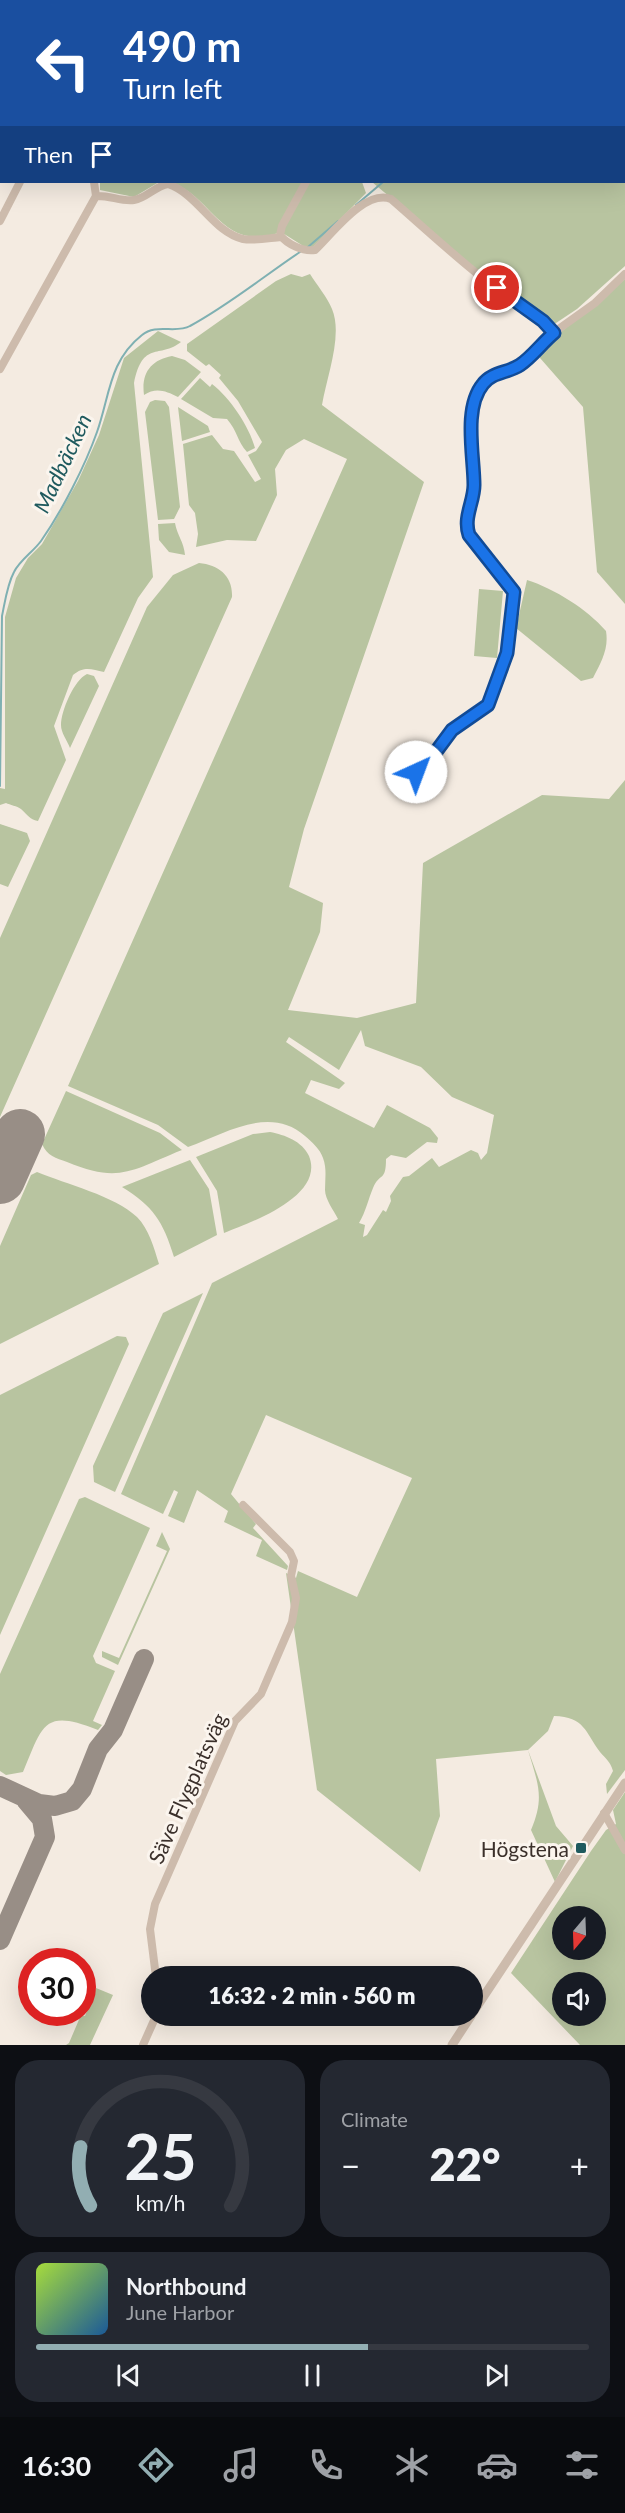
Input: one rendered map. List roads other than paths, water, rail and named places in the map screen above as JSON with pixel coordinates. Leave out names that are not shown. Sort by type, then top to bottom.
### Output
[{"type":"street","points":[[0,221],[19,183]]},
{"type":"street","points":[[0,369],[96,196],[94,183]]},
{"type":"street","points":[[281,237],[282,226],[305,183]]},
{"type":"street","points":[[96,196],[135,200],[156,187],[168,184],[199,204],[233,235],[252,240],[281,237],[307,251],[315,250],[365,202],[383,196],[391,199],[486,281],[510,295],[543,321],[554,333]]},
{"type":"street","points":[[416,772],[432,757],[452,730],[488,705],[507,653],[514,592],[469,535],[467,528],[474,490],[471,432],[477,395],[486,381],[520,365],[554,333],[595,303],[625,274]]},
{"type":"street","name":"Säve Flygplatsväg","points":[[155,1966],[150,1929],[155,1904],[235,1721],[261,1694],[296,1607],[291,1576],[294,1561],[290,1552],[243,1505]]},
{"type":"street","points":[[483,1998],[625,1782]]},
{"type":"street","points":[[604,1813],[625,1850]]},
{"type":"street","points":[[143,2045],[152,2026]]},
{"type":"street","points":[[452,2045],[465,2026]]},
{"type":"waterway","name":"Madbäcken","points":[[356,205],[382,183]]},
{"type":"waterway","name":"Madbäcken","points":[[308,247],[338,221]]},
{"type":"waterway","name":"Madbäcken","points":[[0,786],[2,616],[8,588],[17,568],[41,541],[72,488],[92,445],[112,379],[123,356],[131,345],[148,331],[190,326],[232,300],[300,252]]},
{"type":"place","name":"Högstena","points":[[581,1848]]}]
